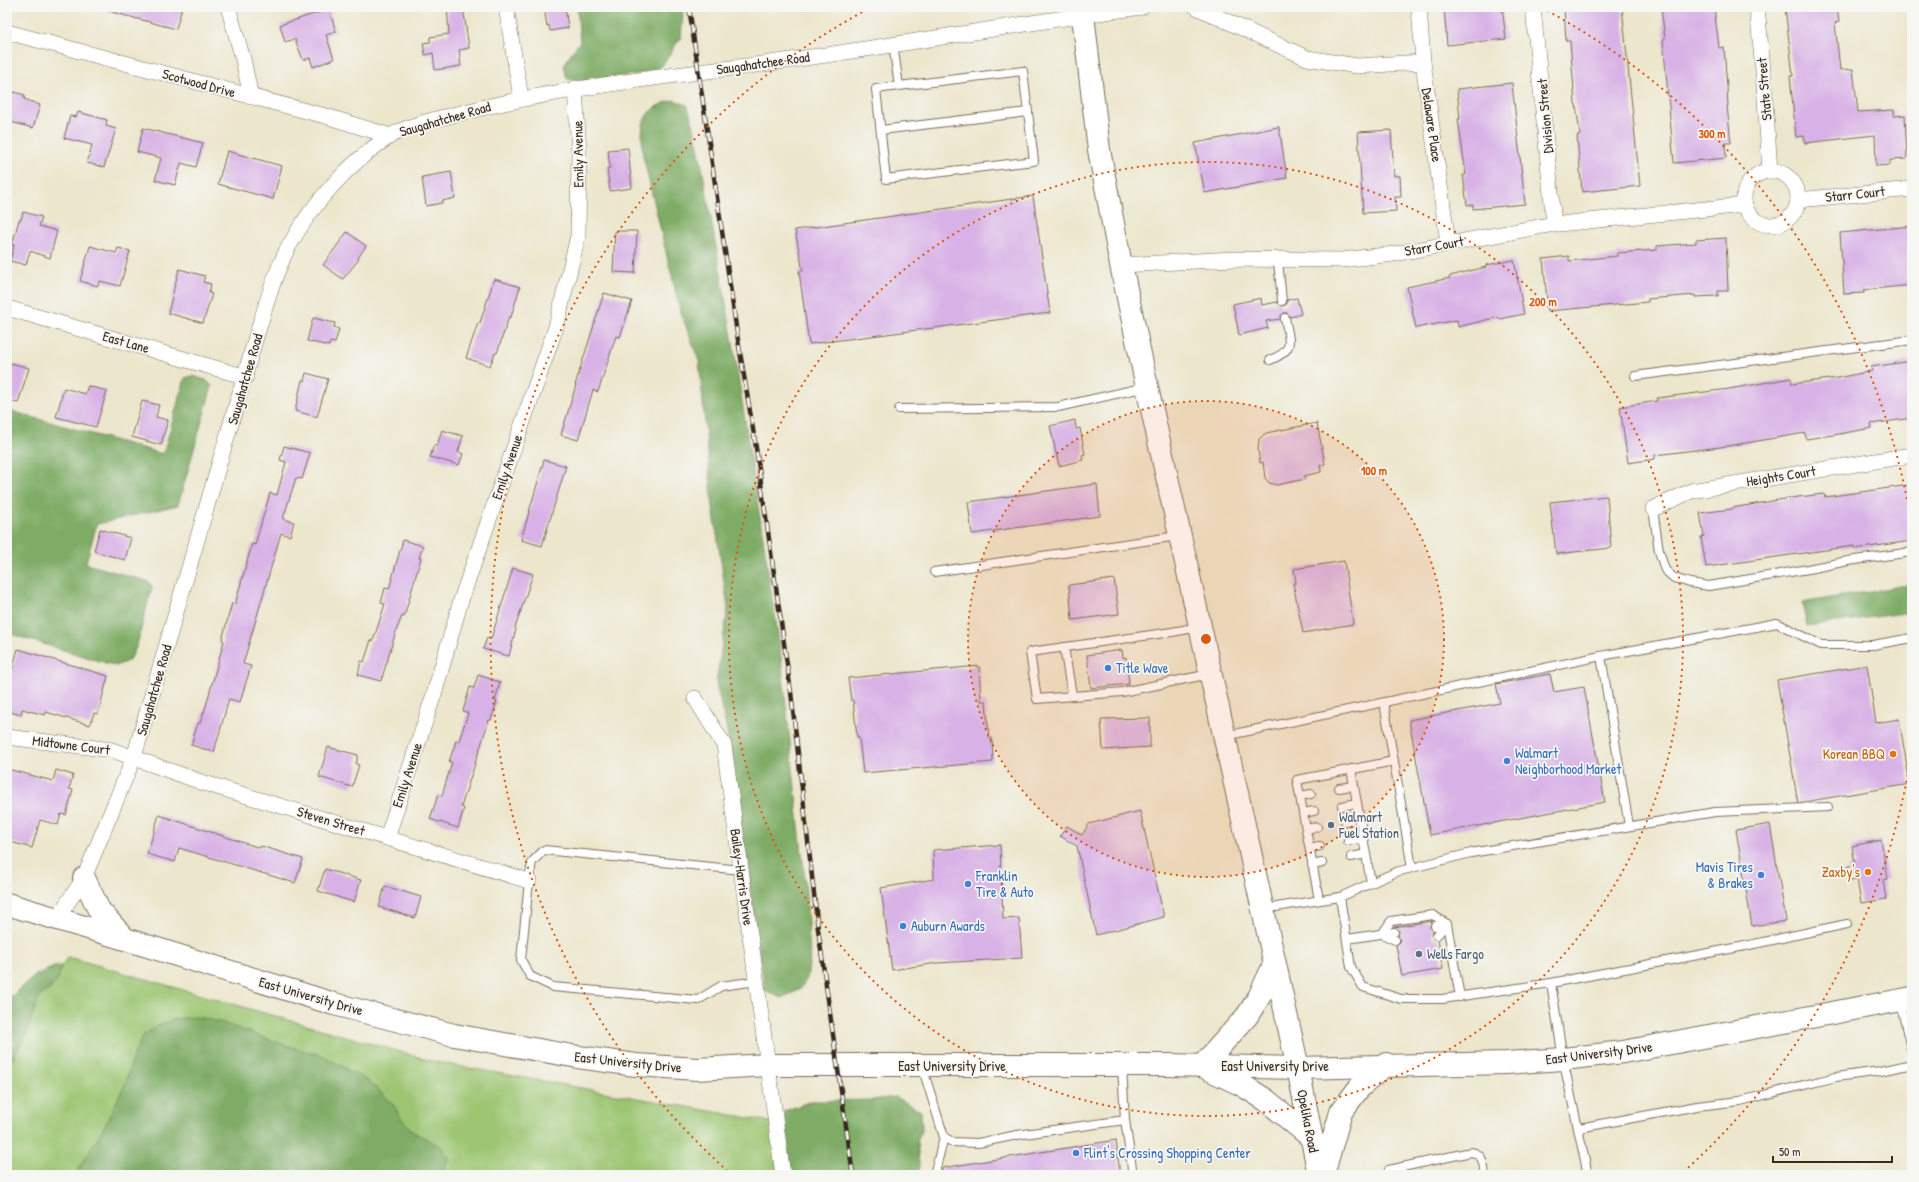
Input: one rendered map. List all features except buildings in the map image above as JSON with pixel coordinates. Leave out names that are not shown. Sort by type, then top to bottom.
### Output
[{"type":"main road","name":"Opelika Road","points":[[1082,11],[1099,150],[1121,265],[1263,909],[1274,965],[1298,1068],[1319,1175]]},
{"type":"main road","points":[[84,878],[99,910],[125,939]]},
{"type":"main road","name":"East University Drive","points":[[7,904],[334,1004],[454,1035],[578,1057],[698,1069],[768,1064],[922,1066],[1202,1066],[1298,1068],[1563,1059],[1623,1052],[1906,1000]]},
{"type":"main road","points":[[1274,965],[1259,997],[1247,1016],[1202,1066],[1242,1085],[1266,1100],[1312,1138]]},
{"type":"main road","points":[[1323,1175],[1341,1112],[1359,1088],[1386,1064]]},
{"type":"street","points":[[228,7],[243,59],[251,97]]},
{"type":"street","points":[[506,7],[521,98]]},
{"type":"street","name":"Saugahatchee Road","points":[[56,920],[84,878],[134,757],[271,292],[289,245],[313,209],[344,174],[390,136],[427,121],[521,98],[575,88],[893,44],[1082,11],[1142,7]]},
{"type":"street","points":[[1196,7],[1307,58],[1356,66],[1423,62]]},
{"type":"street","name":"Delaware Place","points":[[1419,7],[1423,62],[1448,243]]},
{"type":"street","name":"Division Street","points":[[1533,7],[1554,225]]},
{"type":"street","name":"State Street","points":[[1756,7],[1763,70],[1770,171]]},
{"type":"street","name":"Scotwood Drive","points":[[7,32],[329,117],[390,136]]},
{"type":"street","name":"Emily Avenue","points":[[387,838],[432,698],[461,600],[556,327],[578,236],[579,152],[575,88]]},
{"type":"street","points":[[1770,171],[1779,172],[1787,176],[1794,183],[1798,200],[1793,214],[1788,220],[1774,225],[1766,225],[1753,218],[1745,205],[1744,197],[1750,182],[1762,173],[1770,171]]},
{"type":"street","name":"Starr Court","points":[[1798,200],[1912,189]]},
{"type":"street","name":"Starr Court","points":[[1121,265],[1234,259],[1278,261],[1342,260],[1394,254],[1554,225],[1745,205]]},
{"type":"street","name":"East Lane","points":[[7,308],[246,377]]},
{"type":"street","name":"Heights Court","points":[[1653,509],[1691,491],[1912,455]]},
{"type":"street","name":"Bailey-Harris Drive","points":[[695,698],[724,745],[783,1175]]},
{"type":"street","name":"Midtowne Court","points":[[7,737],[112,750],[134,757]]},
{"type":"street","name":"Steven Street","points":[[134,757],[201,782],[530,881]]},
{"type":"lane","points":[[893,44],[899,86]]},
{"type":"lane","points":[[1023,71],[1034,161],[886,179],[876,89],[899,86],[1023,71]]},
{"type":"lane","points":[[881,130],[1028,112]]},
{"type":"lane","points":[[1278,261],[1282,301]]},
{"type":"lane","points":[[1270,360],[1282,355],[1288,350],[1289,343],[1285,318]]},
{"type":"lane","points":[[1635,376],[1912,340]]},
{"type":"lane","points":[[899,409],[1058,407],[1147,387]]},
{"type":"lane","points":[[1653,509],[1659,551],[1665,570],[1674,578],[1690,583],[1710,586],[1848,561],[1912,552]]},
{"type":"lane","points":[[934,572],[1180,536]]},
{"type":"lane","points":[[1225,736],[1601,656],[1777,623],[1821,645],[1873,645],[1912,638]]},
{"type":"lane","points":[[1200,627],[1030,652],[1037,699],[1122,692],[1210,674]]},
{"type":"lane","points":[[1064,647],[1072,696]]},
{"type":"lane","points":[[1601,656],[1629,826]]},
{"type":"lane","points":[[1384,703],[1412,868]]},
{"type":"lane","points":[[1319,900],[1297,780],[1394,761]]},
{"type":"lane","points":[[1351,769],[1371,883]]},
{"type":"lane","points":[[1339,788],[1354,786]]},
{"type":"lane","points":[[1300,796],[1311,794]]},
{"type":"lane","points":[[1342,806],[1357,803]]},
{"type":"lane","points":[[1263,909],[1340,897],[1396,872],[1471,853],[1715,812],[1828,807]]},
{"type":"lane","points":[[1303,813],[1314,811]]},
{"type":"lane","points":[[1345,821],[1360,819]]},
{"type":"lane","points":[[1306,829],[1317,827]]},
{"type":"lane","points":[[1348,841],[1363,838]]},
{"type":"lane","points":[[1310,848],[1320,846]]},
{"type":"lane","points":[[741,870],[544,850],[532,862],[521,960],[530,976],[553,987],[698,1000],[721,986],[757,981]]},
{"type":"lane","points":[[1351,857],[1366,854]]},
{"type":"lane","points":[[1312,865],[1322,863]]},
{"type":"lane","points":[[1340,897],[1351,968],[1363,987],[1401,999],[1460,997],[1551,983],[1740,947],[1847,924]]},
{"type":"lane","points":[[1382,934],[1391,921],[1433,915],[1447,924],[1460,997]]},
{"type":"lane","points":[[1435,926],[1447,924]]},
{"type":"lane","points":[[1437,935],[1447,924]]},
{"type":"lane","points":[[1347,939],[1382,934],[1395,936]]},
{"type":"lane","points":[[1551,983],[1563,1059],[1588,1175]]},
{"type":"lane","points":[[1906,1000],[1912,1053]]},
{"type":"lane","points":[[1579,1128],[1697,1106],[1740,1101],[1836,1077],[1881,1071],[1912,1064]]},
{"type":"lane","points":[[922,1066],[944,1137],[934,1175]]},
{"type":"lane","points":[[1122,1066],[1125,1120],[1133,1175]]},
{"type":"lane","points":[[944,1137],[952,1142],[978,1143],[1017,1135],[1125,1120]]},
{"type":"lane","points":[[1389,1170],[1471,1152],[1477,1153],[1482,1158],[1485,1175]]},
{"type":"green space","points":[[577,7],[681,7],[683,15],[681,37],[661,67],[644,73],[585,81],[567,79],[564,66],[571,53],[580,42]]},
{"type":"green space","points":[[674,100],[687,105],[694,127],[700,156],[732,337],[780,648],[806,891],[810,957],[807,979],[799,990],[781,998],[765,990],[727,731],[716,683],[728,608],[713,508],[699,361],[680,310],[643,156],[642,135],[645,120],[648,114],[654,108]]},
{"type":"green space","points":[[192,376],[206,380],[212,386],[178,505],[97,524],[86,562],[90,565],[149,582],[152,587],[137,645],[130,660],[116,666],[7,633],[7,410],[163,454],[185,378]]},
{"type":"green space","points":[[1912,584],[1912,612],[1807,626],[1802,603]]},
{"type":"green space","points":[[68,957],[436,1062],[805,1128],[812,1175],[7,1175],[7,1027],[39,996]]},
{"type":"green space","points":[[56,966],[61,966],[58,980],[50,989],[39,997],[24,1039],[7,1069],[7,1000],[36,975]]},
{"type":"green space","points":[[196,1017],[217,1021],[288,1046],[324,1056],[371,1083],[393,1104],[401,1118],[413,1132],[439,1145],[449,1157],[442,1175],[75,1175],[104,1127],[125,1084],[133,1057],[143,1036],[157,1026],[175,1019]]},
{"type":"green space","points":[[896,1097],[921,1111],[922,1130],[917,1142],[920,1175],[789,1175],[784,1111],[812,1101],[872,1100]]},
{"type":"railway","points":[[689,7],[738,340],[755,441],[791,692],[818,929],[853,1175]]},
{"type":"place","name":"Title Wave","points":[[1108,668]]},
{"type":"place","name":"Korean BBQ","points":[[1893,754]]},
{"type":"place","name":"Walmart Neighborhood Market","points":[[1507,761]]},
{"type":"place","name":"Walmart Fuel Station","points":[[1331,825]]},
{"type":"place","name":"Zaxby's","points":[[1868,872]]},
{"type":"place","name":"Mavis Tires & Brakes","points":[[1761,875]]},
{"type":"place","name":"Franklin Tire & Auto","points":[[968,884]]},
{"type":"place","name":"Auburn Awards","points":[[903,926]]},
{"type":"place","name":"Wells Fargo","points":[[1419,954]]},
{"type":"place","name":"Flint's Crossing Shopping Center","points":[[1076,1153]]}]
